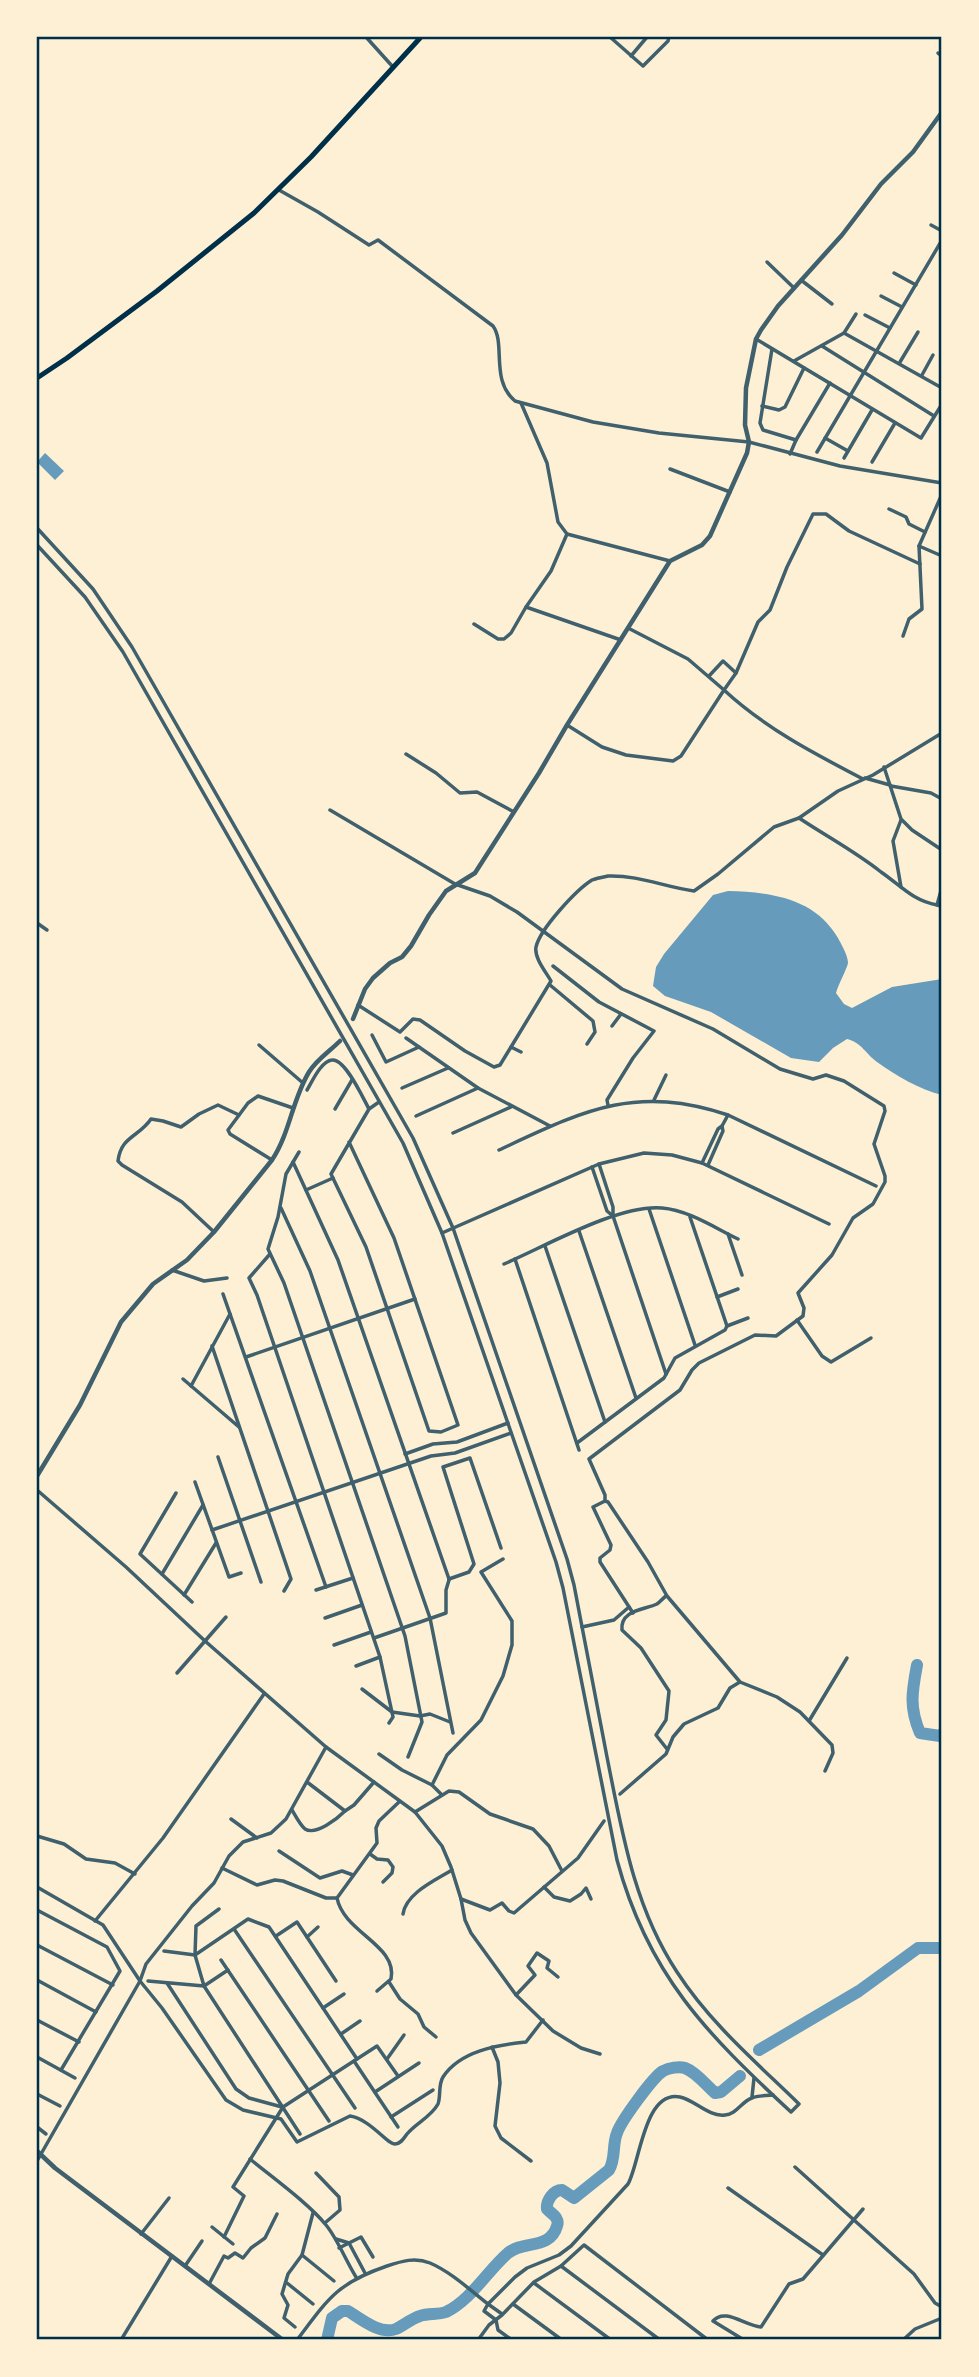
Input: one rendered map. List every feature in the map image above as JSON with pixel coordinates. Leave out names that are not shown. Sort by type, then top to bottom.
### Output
[{"type":"main road","points":[[37,378],[157,291],[254,213],[279,190],[421,37]]},
{"type":"street","points":[[366,37],[393,68]]},
{"type":"street","points":[[610,37],[642,65],[646,65],[669,37]]},
{"type":"street","points":[[631,56],[648,37]]},
{"type":"street","points":[[352,1019],[365,989],[373,978],[390,963],[402,957],[442,896],[455,884],[475,873],[670,561],[706,541],[743,464],[749,442],[745,400],[756,339],[768,318],[842,235],[881,184],[909,158],[942,112]]},
{"type":"street","points":[[279,190],[369,245],[378,240],[493,326],[498,338],[499,369],[512,400],[593,422],[659,433],[749,442],[840,466],[942,483]]},
{"type":"street","points":[[942,195],[942,203]]},
{"type":"street","points":[[932,225],[942,232]]},
{"type":"street","points":[[817,452],[942,240]]},
{"type":"street","points":[[767,262],[794,288]]},
{"type":"street","points":[[894,273],[916,285]]},
{"type":"street","points":[[801,281],[832,304]]},
{"type":"street","points":[[881,296],[902,307]]},
{"type":"street","points":[[794,361],[844,334],[856,314]]},
{"type":"street","points":[[865,315],[890,328]]},
{"type":"street","points":[[900,362],[918,332]]},
{"type":"street","points":[[844,334],[900,362],[942,388]]},
{"type":"street","points":[[756,339],[921,438],[942,404]]},
{"type":"street","points":[[822,346],[934,416]]},
{"type":"street","points":[[772,349],[762,406],[761,429],[796,440]]},
{"type":"street","points":[[922,375],[933,355]]},
{"type":"street","points":[[762,406],[779,410],[785,408],[804,368]]},
{"type":"street","points":[[790,454],[830,383]]},
{"type":"street","points":[[521,403],[547,463],[558,522],[567,534],[670,561]]},
{"type":"street","points":[[844,458],[873,410]]},
{"type":"street","points":[[872,463],[895,423]]},
{"type":"street","points":[[825,438],[848,451]]},
{"type":"street","points":[[670,469],[730,492]]},
{"type":"street","points":[[903,636],[909,619],[922,609],[919,546],[942,494]]},
{"type":"street","points":[[889,509],[906,517],[909,524],[925,532]]},
{"type":"street","points":[[567,725],[602,747],[626,755],[673,761],[681,756],[736,673],[758,622],[771,610],[787,567],[813,514],[826,514],[849,531],[920,564]]},
{"type":"street","points":[[37,528],[86,580],[132,646],[413,1138],[453,1228],[567,1559],[636,1890],[676,1971],[711,2017],[799,2104],[792,2112],[754,2077],[688,2007],[666,1977],[650,1948],[626,1893],[617,1860],[563,1588],[442,1233],[403,1143],[122,652],[85,597],[37,545]]},
{"type":"street","points":[[474,624],[498,639],[509,636],[551,571],[567,534]]},
{"type":"street","points":[[919,546],[942,556]]},
{"type":"street","points":[[77,587],[86,580]]},
{"type":"street","points":[[85,597],[93,589]]},
{"type":"street","points":[[526,607],[622,640]]},
{"type":"street","points":[[628,628],[688,659],[750,714],[774,730],[864,779],[932,793],[942,799]]},
{"type":"street","points":[[709,676],[723,661],[736,673]]},
{"type":"street","points":[[358,1005],[400,1032],[413,1019],[420,1020],[465,1051],[494,1066],[500,1065],[550,985],[551,981],[536,952],[536,945],[571,899],[593,880],[606,876],[637,877],[694,891],[774,827],[799,818],[838,791],[864,779],[942,733]]},
{"type":"street","points":[[406,754],[436,773],[460,793],[477,792],[514,812]]},
{"type":"street","points":[[884,767],[901,820],[942,850]]},
{"type":"street","points":[[330,810],[455,884],[490,896],[545,931],[605,979],[622,989],[713,1029],[780,1069],[813,1079],[826,1075],[844,1081],[884,1106],[885,1111],[874,1144],[886,1176],[885,1182],[873,1204],[853,1218],[832,1255],[798,1293],[803,1316],[776,1336],[755,1335],[699,1363],[680,1390],[592,1455],[590,1464],[605,1495],[605,1501]]},
{"type":"street","points":[[799,818],[881,871],[921,901],[942,908]]},
{"type":"street","points":[[901,820],[893,841],[902,889]]},
{"type":"street","points":[[937,905],[942,887]]},
{"type":"street","points":[[37,923],[47,929]]},
{"type":"street","points":[[553,966],[599,1002],[654,1031],[633,1058],[607,1100],[608,1105]]},
{"type":"street","points":[[550,985],[593,1021],[595,1032],[587,1044]]},
{"type":"street","points":[[612,1026],[622,1013]]},
{"type":"street","points":[[372,1035],[386,1062],[419,1047]]},
{"type":"street","points":[[406,1038],[478,1088],[550,1126]]},
{"type":"street","points":[[37,1476],[80,1405],[121,1322],[153,1284],[187,1260],[214,1232],[272,1160],[280,1147],[310,1070],[340,1041]]},
{"type":"street","points":[[258,1045],[303,1083]]},
{"type":"street","points":[[511,1047],[521,1052]]},
{"type":"street","points":[[307,1090],[318,1071],[334,1060],[344,1065],[369,1109]]},
{"type":"street","points":[[402,1088],[449,1068]]},
{"type":"street","points":[[654,1100],[666,1074]]},
{"type":"street","points":[[335,1109],[352,1080]]},
{"type":"street","points":[[416,1116],[478,1088]]},
{"type":"street","points":[[272,1160],[230,1134],[230,1126],[258,1096],[293,1108]]},
{"type":"street","points":[[499,1150],[569,1117],[608,1105],[654,1100],[702,1106],[728,1115],[876,1186]]},
{"type":"street","points":[[349,1142],[394,1238],[458,1426],[442,1432],[429,1432],[366,1247],[331,1174],[349,1142],[369,1109],[380,1102]]},
{"type":"street","points":[[214,1232],[182,1202],[122,1165],[117,1159],[124,1142],[143,1130],[151,1119],[181,1127],[218,1105],[239,1115]]},
{"type":"street","points":[[453,1133],[511,1107]]},
{"type":"street","points":[[702,1163],[718,1129],[728,1115]]},
{"type":"street","points":[[708,1166],[723,1131],[722,1126]]},
{"type":"street","points":[[403,1143],[413,1138]]},
{"type":"street","points":[[713,1139],[718,1142]]},
{"type":"street","points":[[710,1145],[716,1148]]},
{"type":"street","points":[[299,1152],[286,1174],[268,1248],[284,1283],[402,1628],[422,1722],[408,1757]]},
{"type":"street","points":[[442,1233],[599,1164],[644,1153],[672,1155],[702,1163],[829,1224]]},
{"type":"street","points":[[293,1162],[338,1259],[449,1579],[446,1613],[374,1637]]},
{"type":"street","points":[[599,1164],[613,1216],[666,1374]]},
{"type":"street","points":[[592,1167],[607,1211],[613,1216]]},
{"type":"street","points":[[306,1190],[333,1178]]},
{"type":"street","points":[[599,1188],[606,1186]]},
{"type":"street","points":[[280,1206],[310,1270],[430,1618],[453,1733]]},
{"type":"street","points":[[504,1264],[635,1209],[664,1208],[738,1239]]},
{"type":"street","points":[[649,1209],[695,1345]]},
{"type":"street","points":[[690,1217],[727,1326]]},
{"type":"street","points":[[579,1231],[636,1399]]},
{"type":"street","points":[[729,1234],[742,1275]]},
{"type":"street","points":[[545,1246],[605,1422]]},
{"type":"street","points":[[270,1254],[248,1278],[374,1637],[393,1717],[389,1723]]},
{"type":"street","points":[[515,1259],[579,1450]]},
{"type":"street","points":[[172,1270],[204,1282],[227,1278]]},
{"type":"street","points":[[717,1297],[738,1289]]},
{"type":"street","points":[[223,1294],[326,1587]]},
{"type":"street","points":[[246,1357],[415,1298]]},
{"type":"street","points":[[191,1386],[231,1312]]},
{"type":"street","points":[[577,1443],[664,1378],[675,1358],[725,1330],[727,1326],[748,1318]]},
{"type":"street","points":[[797,1320],[822,1356],[831,1362],[871,1338]]},
{"type":"street","points":[[212,1346],[291,1579],[284,1591]]},
{"type":"street","points":[[183,1379],[240,1429]]},
{"type":"street","points":[[405,1454],[433,1444],[457,1442],[508,1423]]},
{"type":"street","points":[[212,1530],[408,1463],[455,1453],[511,1433]]},
{"type":"street","points":[[218,1457],[261,1582]]},
{"type":"street","points":[[449,1579],[469,1572],[474,1564],[443,1467],[470,1458],[501,1548]]},
{"type":"street","points":[[528,1480],[538,1477]]},
{"type":"street","points":[[195,1482],[229,1577],[241,1573]]},
{"type":"street","points":[[37,1490],[326,1747],[415,1812],[442,1846],[471,1933],[516,1995],[553,2031],[581,2048],[600,2054]]},
{"type":"street","points":[[176,1493],[140,1554],[192,1602]]},
{"type":"street","points":[[605,1501],[648,1562],[667,1595],[740,1682],[777,1698],[826,1738],[834,1749],[825,1771]]},
{"type":"street","points":[[605,1501],[593,1507],[611,1545],[610,1550],[600,1558],[600,1562],[633,1613]]},
{"type":"street","points":[[162,1574],[203,1505]]},
{"type":"street","points":[[184,1595],[216,1542]]},
{"type":"street","points":[[432,1785],[447,1755],[481,1720],[503,1676],[512,1645],[512,1621],[481,1573],[503,1559]]},
{"type":"street","points":[[316,1590],[353,1577]]},
{"type":"street","points":[[667,1595],[655,1605],[639,1608],[623,1620],[622,1630],[642,1648],[669,1691],[666,1720],[656,1735],[667,1749]]},
{"type":"street","points":[[325,1618],[363,1605]]},
{"type":"street","points":[[582,1627],[614,1620],[629,1607]]},
{"type":"street","points":[[177,1673],[226,1617]]},
{"type":"street","points":[[334,1645],[372,1632]]},
{"type":"street","points":[[356,1666],[380,1657]]},
{"type":"street","points":[[808,1721],[846,1658]]},
{"type":"street","points":[[580,1673],[591,1670]]},
{"type":"street","points":[[620,1794],[666,1754],[673,1737],[684,1724],[718,1708],[730,1688],[740,1682]]},
{"type":"street","points":[[362,1689],[392,1713],[420,1716],[430,1714],[450,1722]]},
{"type":"street","points":[[95,1921],[163,1838],[264,1693]]},
{"type":"street","points":[[37,2161],[38,2153],[139,1981],[146,1964],[214,1883],[229,1856],[243,1842],[271,1833],[286,1819],[326,1747]]},
{"type":"street","points":[[379,1754],[413,1777],[432,1785],[442,1795]]},
{"type":"street","points":[[307,1782],[345,1811]]},
{"type":"street","points":[[292,1810],[305,1829],[330,1825],[354,1805],[374,1782]]},
{"type":"street","points":[[415,1812],[442,1795],[454,1791],[490,1814],[533,1829],[550,1846],[562,1871]]},
{"type":"street","points":[[337,1898],[377,1843],[377,1825],[398,1802]]},
{"type":"street","points":[[231,1819],[257,1838]]},
{"type":"street","points":[[461,1899],[490,1910],[502,1903],[514,1913],[578,1858],[604,1821]]},
{"type":"street","points":[[37,1836],[64,1844],[86,1859],[115,1863],[135,1874]]},
{"type":"street","points":[[279,1851],[320,1878],[342,1871],[353,1875]]},
{"type":"street","points":[[370,1854],[377,1859],[388,1860],[393,1867],[392,1873],[383,1882]]},
{"type":"street","points":[[222,1868],[257,1885],[275,1880],[283,1881],[326,1898],[337,1898]]},
{"type":"street","points":[[403,1914],[406,1905],[418,1892],[452,1870]]},
{"type":"street","points":[[544,1886],[554,1897],[569,1901],[586,1888],[591,1899]]},
{"type":"street","points":[[37,1887],[103,1925],[139,1981],[163,2008],[226,2100],[243,2110],[281,2119],[297,2141],[350,2116],[359,2117],[374,2126],[390,2143],[401,2142],[416,2123],[430,2114],[439,2102],[443,2076],[471,2055],[492,2047],[526,2042],[543,2020]]},
{"type":"street","points":[[337,1898],[345,1918],[387,1956],[392,1968],[389,1982],[377,1991]]},
{"type":"street","points":[[219,1909],[196,1926],[195,1955],[204,1986],[300,2134]]},
{"type":"street","points":[[37,1910],[107,1947],[118,1967],[119,1975],[61,2070]]},
{"type":"street","points":[[164,1951],[195,1955],[248,1919],[270,1927],[341,2034],[398,2127]]},
{"type":"street","points":[[276,1937],[297,1922],[336,1981]]},
{"type":"street","points":[[307,1937],[318,1927]]},
{"type":"street","points":[[234,1929],[355,2108]]},
{"type":"street","points":[[650,1948],[660,1943]]},
{"type":"street","points":[[37,1945],[113,1985]]},
{"type":"street","points":[[516,1995],[535,1975],[528,1966],[537,1953],[547,1959],[547,1968],[558,1977]]},
{"type":"street","points":[[221,1960],[329,2122]]},
{"type":"street","points":[[148,1981],[204,1986],[228,1970]]},
{"type":"street","points":[[37,1980],[96,2012]]},
{"type":"street","points":[[389,1982],[400,1999],[418,2014],[424,2027],[436,2037]]},
{"type":"street","points":[[167,1983],[236,2089],[249,2098],[283,2107]]},
{"type":"street","points":[[323,2008],[344,1994]]},
{"type":"street","points":[[37,2020],[79,2042]]},
{"type":"street","points":[[341,2034],[360,2021]]},
{"type":"street","points":[[387,2059],[404,2035]]},
{"type":"street","points":[[224,2236],[244,2196],[233,2187],[283,2107],[377,2046],[398,2076]]},
{"type":"street","points":[[492,2047],[498,2062],[500,2083],[495,2126],[501,2138],[531,2161]]},
{"type":"street","points":[[37,2057],[75,2078]]},
{"type":"street","points":[[375,2092],[419,2063]]},
{"type":"street","points":[[752,2097],[754,2077]]},
{"type":"street","points":[[391,2117],[433,2090]]},
{"type":"street","points":[[37,2094],[61,2106]]},
{"type":"street","points":[[512,2340],[498,2330],[496,2320],[484,2311],[488,2304],[515,2277],[571,2246],[628,2184],[634,2172],[647,2122],[664,2099],[681,2097],[723,2116],[733,2113],[752,2097],[773,2095]]},
{"type":"street","points":[[37,2127],[46,2134]]},
{"type":"street","points":[[38,2153],[283,2340]]},
{"type":"street","points":[[250,2159],[325,2223],[356,2277]]},
{"type":"street","points":[[795,2166],[917,2277],[935,2303],[942,2307]]},
{"type":"street","points":[[316,2173],[339,2197],[340,2210],[325,2223]]},
{"type":"street","points":[[728,2188],[823,2255]]},
{"type":"street","points":[[141,2234],[169,2198]]},
{"type":"street","points":[[744,2340],[713,2321],[724,2314],[761,2328],[789,2284],[802,2280],[863,2209]]},
{"type":"street","points":[[295,2327],[284,2318],[288,2305],[282,2294],[288,2274],[302,2255],[313,2213]]},
{"type":"street","points":[[209,2284],[224,2256],[228,2259],[235,2253],[243,2258],[265,2238],[277,2214]]},
{"type":"street","points":[[212,2227],[233,2244]]},
{"type":"street","points":[[339,2248],[361,2237],[373,2257]]},
{"type":"street","points":[[336,2239],[349,2243],[365,2273]]},
{"type":"street","points":[[185,2266],[202,2241]]},
{"type":"street","points":[[478,2340],[489,2325],[534,2282],[561,2266],[584,2245],[708,2340]]},
{"type":"street","points":[[302,2255],[334,2281]]},
{"type":"street","points":[[121,2340],[172,2256]]},
{"type":"street","points":[[297,2340],[330,2298],[356,2277],[402,2261],[416,2259],[443,2270],[502,2315]]},
{"type":"street","points":[[561,2266],[660,2340]]},
{"type":"street","points":[[534,2282],[611,2340]]},
{"type":"street","points":[[287,2283],[313,2304]]},
{"type":"street","points":[[513,2304],[562,2340]]},
{"type":"street","points":[[903,2340],[915,2329],[942,2318]]},
{"type":"water","points":[[45,453],[64,471],[55,480],[37,462]]},
{"type":"water","points":[[728,891],[776,896],[817,914],[838,938],[848,960],[836,993],[844,1004],[852,1008],[892,987],[942,979],[942,1095],[900,1077],[847,1039],[819,1062],[791,1058],[711,1012],[665,996],[653,986],[656,967],[664,954],[713,895]]},
{"type":"waterway","points":[[917,1665],[912,1699],[920,1733],[942,1734]]},
{"type":"waterway","points":[[759,2050],[859,1991],[918,1948],[942,1948]]},
{"type":"waterway","points":[[327,2340],[332,2318],[342,2311],[348,2311],[384,2330],[396,2329],[420,2316],[446,2312],[471,2293],[508,2253],[549,2239],[558,2223],[547,2209],[551,2196],[562,2190],[574,2198],[609,2170],[620,2127],[645,2090],[663,2071],[685,2068],[715,2093],[721,2092],[740,2076]]}]
